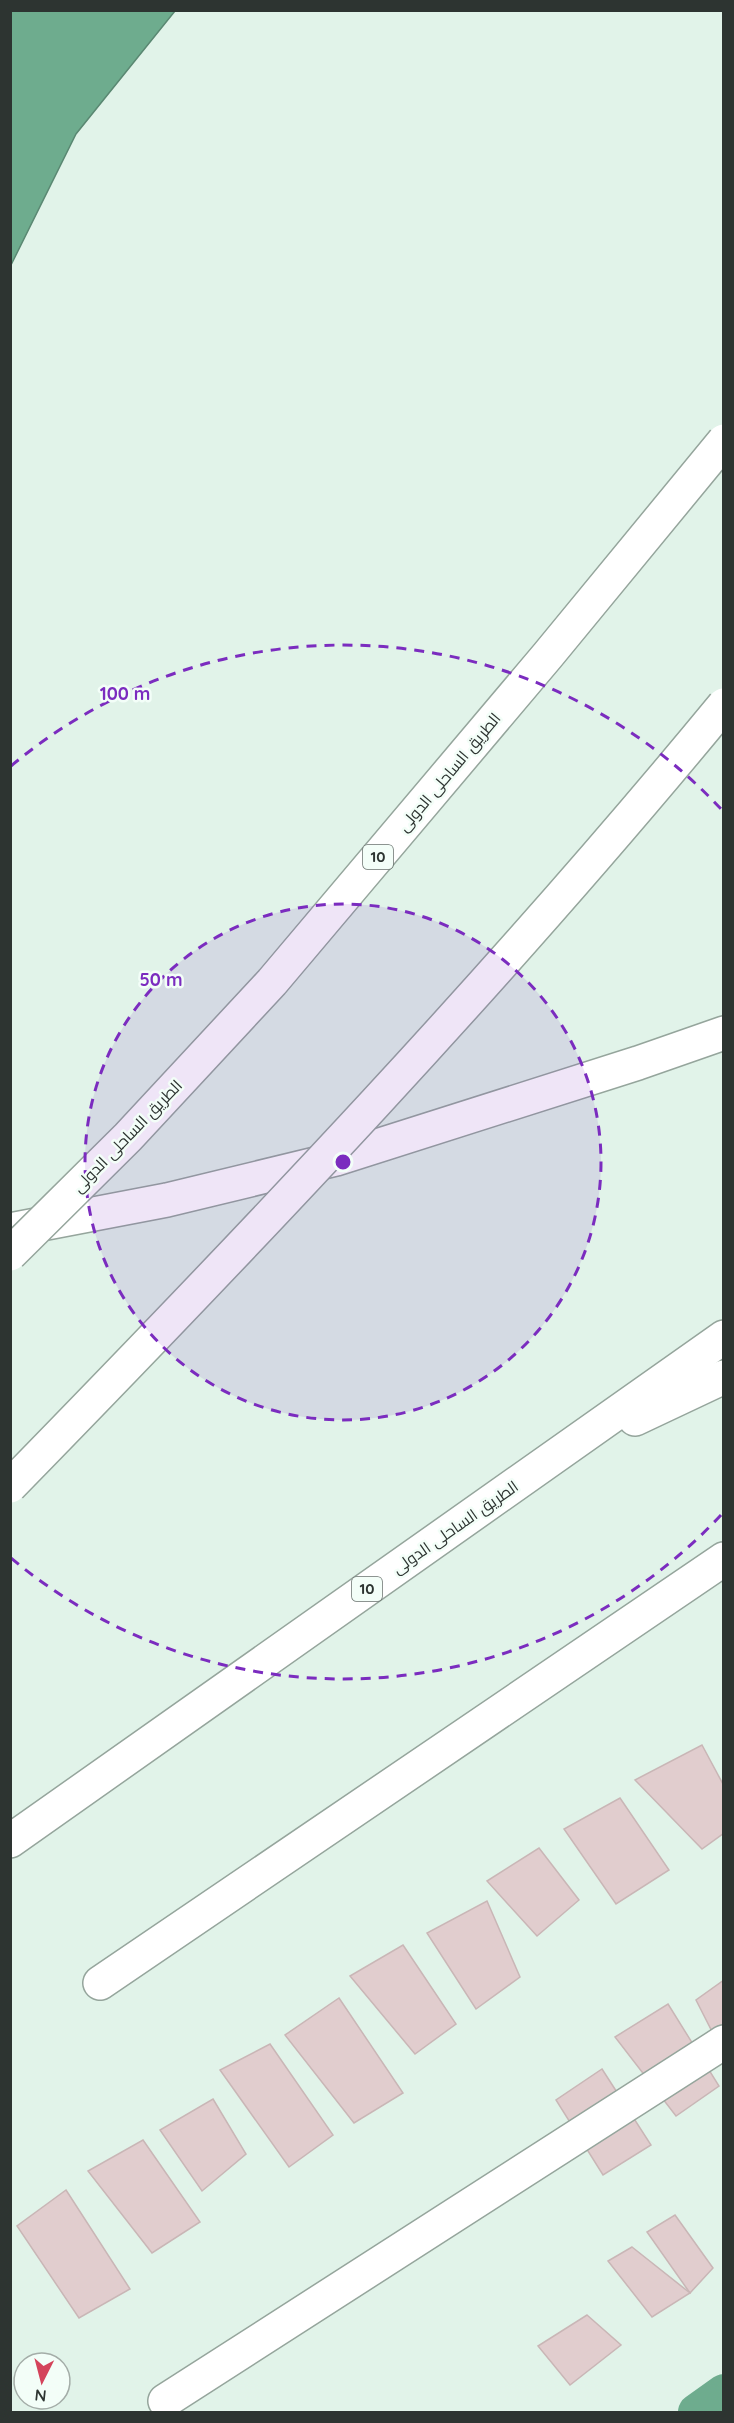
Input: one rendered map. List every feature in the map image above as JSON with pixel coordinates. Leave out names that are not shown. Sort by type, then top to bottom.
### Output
[{"type":"main road","name":"الطريق الساحلى الدولى","points":[[10,1254],[128,1137],[272,982],[555,646],[723,441]]},
{"type":"main road","points":[[10,1486],[141,1352],[578,880],[723,705]]},
{"type":"main road","name":"الطريق الساحلى الدولى","points":[[10,1230],[166,1200],[336,1159],[638,1063],[723,1033]]},
{"type":"main road","name":"الطريق الساحلى الدولى","points":[[10,1840],[723,1337]]},
{"type":"main road","points":[[553,1458],[723,1377]]},
{"type":"main road","points":[[100,1983],[723,1559]]},
{"type":"main road","points":[[165,2401],[723,2042]]},
{"type":"shaded area","points":[[11,10],[175,11],[76,134],[11,265]]},
{"type":"building","points":[[702,1745],[724,1786],[724,1833],[702,1849],[635,1780]]},
{"type":"building","points":[[620,1798],[669,1870],[616,1904],[564,1829]]},
{"type":"building","points":[[539,1848],[579,1900],[537,1936],[487,1881]]},
{"type":"building","points":[[487,1901],[520,1977],[476,2009],[427,1933]]},
{"type":"building","points":[[403,1945],[456,2024],[415,2054],[350,1976]]},
{"type":"building","points":[[724,1980],[724,2055],[696,2000]]},
{"type":"building","points":[[339,1998],[403,2093],[354,2123],[285,2035]]},
{"type":"building","points":[[668,2004],[719,2086],[676,2116],[615,2037]]},
{"type":"building","points":[[270,2044],[333,2135],[289,2167],[220,2070]]},
{"type":"building","points":[[602,2069],[651,2145],[603,2175],[556,2100]]},
{"type":"building","points":[[213,2099],[246,2154],[202,2191],[160,2130]]},
{"type":"building","points":[[143,2140],[200,2222],[152,2253],[88,2171]]},
{"type":"building","points":[[66,2190],[130,2289],[79,2318],[17,2226]]},
{"type":"building","points":[[675,2215],[713,2268],[690,2293],[647,2232]]},
{"type":"building","points":[[632,2247],[690,2293],[652,2317],[608,2261]]},
{"type":"building","points":[[587,2315],[621,2345],[570,2385],[538,2346]]},
{"type":"waterway","points":[[696,2412],[724,2392]]}]
